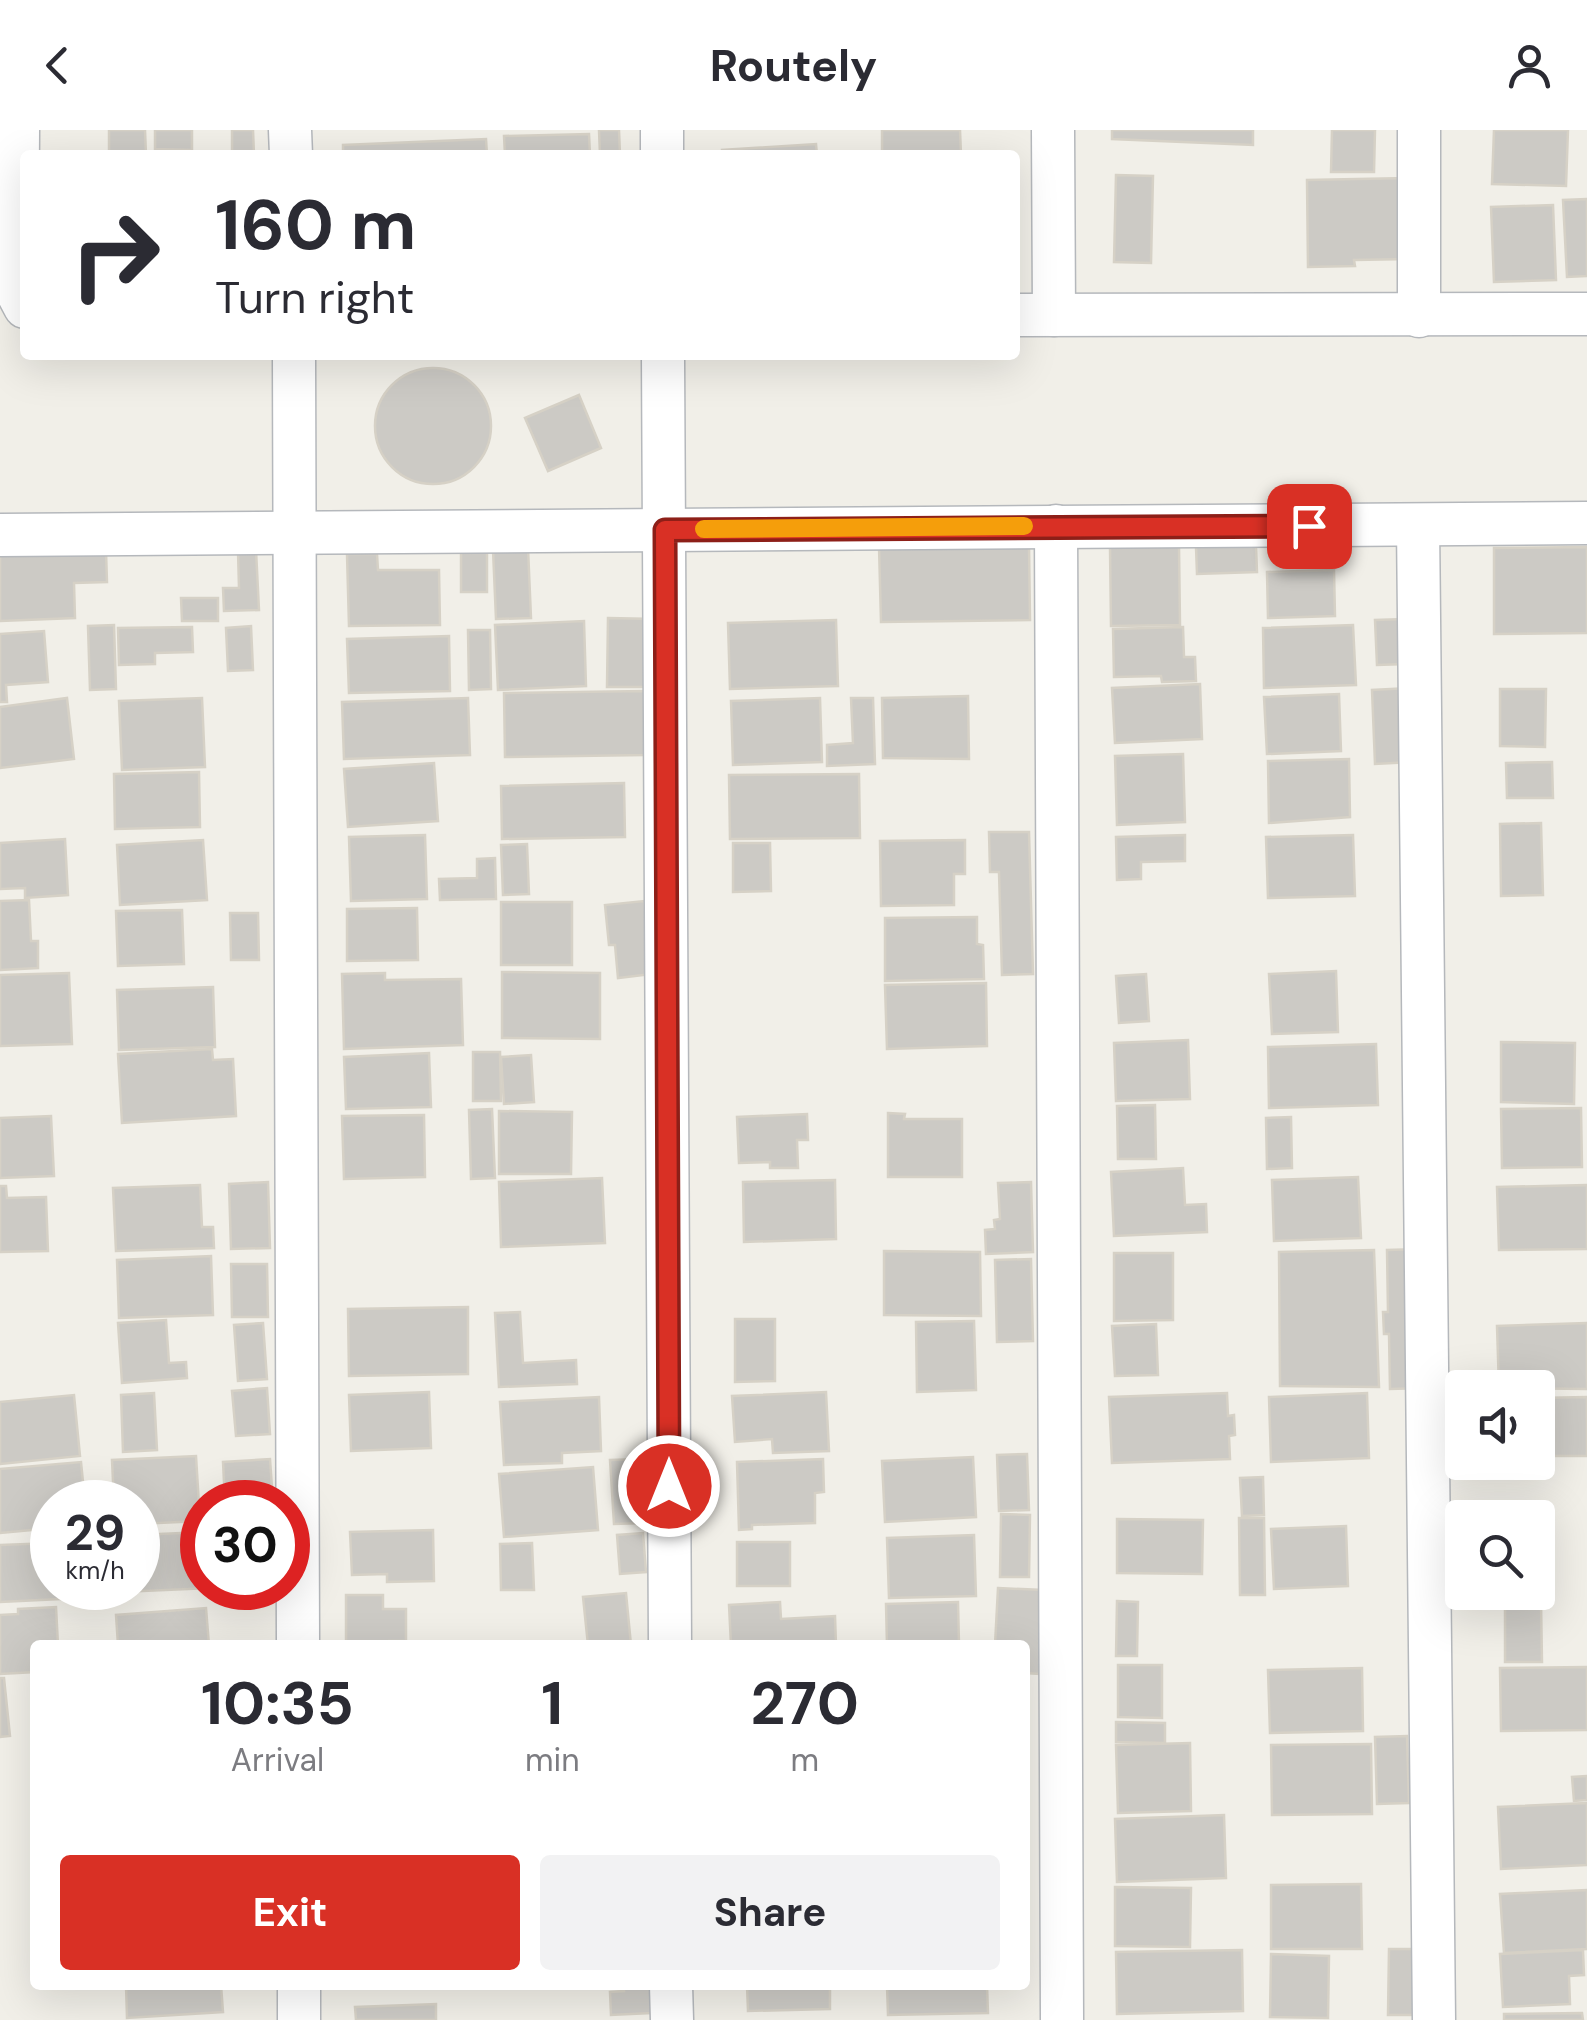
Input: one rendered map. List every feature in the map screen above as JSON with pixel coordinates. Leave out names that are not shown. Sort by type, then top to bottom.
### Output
[{"type":"street","points":[[18,130],[20,298]]},
{"type":"street","points":[[1053,130],[1035,315],[1587,314]]},
{"type":"street","points":[[1418,316],[1420,130]]},
{"type":"street","points":[[294,360],[298,1640]]},
{"type":"street","points":[[663,360],[670,1640]]},
{"type":"street","points":[[0,535],[1587,522]]},
{"type":"street","points":[[1056,526],[1062,2020]]},
{"type":"street","points":[[1418,526],[1434,2020]]},
{"type":"street","points":[[299,1990],[300,2020]]},
{"type":"street","points":[[672,1990],[672,2020]]},
{"type":"building","points":[[109,130],[145,130],[146,150],[109,150]]},
{"type":"building","points":[[155,130],[192,130],[192,150],[155,149]]},
{"type":"building","points":[[232,130],[253,130],[254,150],[232,150]]},
{"type":"building","points":[[599,130],[619,130],[620,150],[600,150]]},
{"type":"building","points":[[882,130],[960,130],[961,150],[882,150]]},
{"type":"building","points":[[1112,130],[1253,130],[1253,145],[1112,139]]},
{"type":"building","points":[[1332,130],[1375,130],[1374,172],[1331,172]]},
{"type":"building","points":[[1494,130],[1568,130],[1566,186],[1492,184]]},
{"type":"building","points":[[589,134],[590,150],[505,150],[504,136]]},
{"type":"building","points":[[486,139],[487,150],[343,150],[343,145]]},
{"type":"building","points":[[816,144],[817,150],[722,150]]},
{"type":"building","points":[[1116,175],[1153,176],[1151,263],[1114,262]]},
{"type":"building","points":[[1407,178],[1409,259],[1354,260],[1355,266],[1308,267],[1307,180]]},
{"type":"building","points":[[1587,199],[1587,276],[1567,277],[1563,200]]},
{"type":"building","points":[[1553,205],[1556,280],[1494,282],[1491,207]]},
{"type":"building","points":[[433,368],[455,373],[474,385],[486,404],[491,426],[486,448],[474,467],[455,479],[433,484],[411,479],[392,467],[380,448],[375,426],[380,404],[392,385],[411,373]]},
{"type":"building","points":[[579,395],[601,448],[548,471],[525,418]]},
{"type":"building","points":[[1029,545],[1030,620],[881,622],[879,546]]},
{"type":"building","points":[[1179,546],[1180,625],[1111,626],[1110,547]]},
{"type":"building","points":[[1256,546],[1257,572],[1197,574],[1196,547]]},
{"type":"building","points":[[1587,547],[1587,633],[1494,634],[1494,548]]},
{"type":"building","points":[[528,548],[531,618],[496,619],[493,550]]},
{"type":"building","points":[[256,550],[259,610],[224,611],[223,588],[239,588],[238,551]]},
{"type":"building","points":[[106,551],[107,582],[74,583],[75,618],[0,621],[0,555]]},
{"type":"building","points":[[461,552],[487,552],[487,592],[461,592]]},
{"type":"building","points":[[347,554],[377,554],[378,570],[439,570],[440,625],[349,626]]},
{"type":"building","points":[[1334,570],[1335,616],[1268,618],[1267,572]]},
{"type":"building","points":[[181,598],[218,598],[218,621],[182,621]]},
{"type":"building","points":[[608,618],[656,619],[655,687],[607,687]]},
{"type":"building","points":[[1405,619],[1407,664],[1377,665],[1375,620]]},
{"type":"building","points":[[836,620],[838,686],[730,689],[728,623]]},
{"type":"building","points":[[584,621],[586,686],[498,690],[495,625]]},
{"type":"building","points":[[114,625],[116,689],[90,690],[88,626]]},
{"type":"building","points":[[1353,625],[1356,685],[1264,688],[1263,628]]},
{"type":"building","points":[[251,626],[253,670],[228,671],[226,628]]},
{"type":"building","points":[[192,627],[193,652],[155,653],[155,664],[119,665],[118,628]]},
{"type":"building","points":[[1183,627],[1184,657],[1195,657],[1196,681],[1162,682],[1161,676],[1114,677],[1113,629]]},
{"type":"building","points":[[468,630],[490,630],[491,689],[469,690]]},
{"type":"building","points":[[44,631],[48,682],[6,685],[7,702],[0,702],[0,634]]},
{"type":"building","points":[[449,636],[450,691],[349,693],[347,639]]},
{"type":"building","points":[[1200,684],[1202,739],[1115,743],[1112,688]]},
{"type":"building","points":[[1409,688],[1412,762],[1375,764],[1372,690]]},
{"type":"building","points":[[1500,689],[1546,689],[1545,747],[1500,746]]},
{"type":"building","points":[[644,691],[645,755],[505,757],[504,693]]},
{"type":"building","points":[[1339,694],[1341,751],[1267,754],[1264,697]]},
{"type":"building","points":[[968,696],[969,759],[883,758],[882,698]]},
{"type":"building","points":[[67,698],[74,759],[0,768],[0,707]]},
{"type":"building","points":[[202,698],[205,767],[122,770],[119,701]]},
{"type":"building","points":[[468,698],[470,755],[344,759],[342,702]]},
{"type":"building","points":[[820,698],[822,762],[733,765],[731,701]]},
{"type":"building","points":[[851,698],[873,698],[875,764],[827,766],[827,745],[853,743]]},
{"type":"building","points":[[1183,754],[1185,822],[1117,825],[1115,756]]},
{"type":"building","points":[[1349,759],[1350,817],[1269,823],[1268,761]]},
{"type":"building","points":[[1552,762],[1553,798],[1507,798],[1506,763]]},
{"type":"building","points":[[434,763],[438,821],[348,827],[344,769]]},
{"type":"building","points":[[199,772],[200,827],[115,829],[114,774]]},
{"type":"building","points":[[859,774],[860,838],[730,839],[729,775]]},
{"type":"building","points":[[624,783],[625,837],[502,839],[501,786]]},
{"type":"building","points":[[1541,823],[1543,895],[1501,896],[1500,824]]},
{"type":"building","points":[[989,832],[1029,832],[1033,974],[1002,975],[999,872],[990,872]]},
{"type":"building","points":[[425,835],[427,899],[351,901],[349,837]]},
{"type":"building","points":[[1185,835],[1185,861],[1141,862],[1141,879],[1117,880],[1116,837]]},
{"type":"building","points":[[1353,835],[1355,896],[1268,898],[1266,837]]},
{"type":"building","points":[[65,839],[68,895],[25,898],[25,888],[0,889],[0,843]]},
{"type":"building","points":[[203,840],[207,900],[120,905],[117,845]]},
{"type":"building","points":[[965,840],[965,874],[954,874],[954,905],[881,906],[880,841]]},
{"type":"building","points":[[733,843],[770,843],[771,891],[733,892]]},
{"type":"building","points":[[527,844],[529,894],[503,895],[501,845]]},
{"type":"building","points":[[495,858],[496,899],[440,900],[439,879],[477,878],[477,859]]},
{"type":"building","points":[[29,900],[31,941],[38,941],[38,968],[0,970],[0,901]]},
{"type":"building","points":[[644,901],[652,974],[618,978],[615,945],[609,945],[605,905]]},
{"type":"building","points":[[501,902],[572,902],[572,965],[501,965]]},
{"type":"building","points":[[417,908],[418,960],[347,961],[347,909]]},
{"type":"building","points":[[182,910],[184,964],[118,966],[116,911]]},
{"type":"building","points":[[230,913],[258,913],[259,960],[231,960]]},
{"type":"building","points":[[977,917],[977,944],[983,945],[984,979],[885,981],[885,918]]},
{"type":"building","points":[[1336,971],[1338,1032],[1272,1034],[1269,974]]},
{"type":"building","points":[[502,972],[600,973],[600,1039],[502,1038]]},
{"type":"building","points":[[69,973],[72,1044],[0,1046],[0,975]]},
{"type":"building","points":[[385,973],[385,980],[461,979],[463,1045],[344,1049],[342,974]]},
{"type":"building","points":[[1146,974],[1149,1021],[1119,1023],[1116,976]]},
{"type":"building","points":[[986,983],[987,1046],[887,1049],[885,985]]},
{"type":"building","points":[[213,987],[215,1047],[119,1050],[117,990]]},
{"type":"building","points":[[1188,1040],[1190,1099],[1116,1101],[1114,1043]]},
{"type":"building","points":[[1501,1042],[1575,1043],[1574,1104],[1501,1102]]},
{"type":"building","points":[[1376,1044],[1378,1105],[1269,1108],[1268,1047]]},
{"type":"building","points":[[212,1049],[213,1060],[233,1059],[236,1116],[122,1123],[118,1054]]},
{"type":"building","points":[[473,1052],[500,1052],[501,1101],[473,1101]]},
{"type":"building","points":[[429,1053],[431,1107],[346,1109],[344,1057]]},
{"type":"building","points":[[531,1055],[534,1102],[504,1104],[501,1057]]},
{"type":"building","points":[[1155,1105],[1156,1159],[1118,1159],[1117,1106]]},
{"type":"building","points":[[1581,1108],[1582,1167],[1502,1168],[1501,1109]]},
{"type":"building","points":[[492,1109],[495,1178],[471,1179],[469,1110]]},
{"type":"building","points":[[499,1111],[572,1112],[571,1174],[499,1174]]},
{"type":"building","points":[[888,1113],[905,1114],[904,1119],[962,1119],[962,1177],[888,1177]]},
{"type":"building","points":[[807,1114],[808,1140],[797,1140],[798,1168],[770,1168],[770,1162],[739,1163],[737,1117]]},
{"type":"building","points":[[424,1115],[425,1177],[344,1179],[342,1116]]},
{"type":"building","points":[[51,1116],[54,1176],[0,1178],[0,1118]]},
{"type":"building","points":[[1291,1117],[1292,1168],[1267,1169],[1266,1118]]},
{"type":"building","points":[[1183,1168],[1185,1205],[1206,1204],[1207,1232],[1114,1236],[1111,1172]]},
{"type":"building","points":[[1358,1177],[1361,1238],[1274,1241],[1272,1180]]},
{"type":"building","points":[[602,1178],[605,1243],[501,1247],[499,1182]]},
{"type":"building","points":[[835,1180],[836,1239],[744,1242],[743,1182]]},
{"type":"building","points":[[268,1182],[270,1248],[231,1249],[229,1184]]},
{"type":"building","points":[[1031,1182],[1033,1252],[986,1254],[985,1230],[995,1229],[994,1220],[1000,1219],[998,1183]]},
{"type":"building","points":[[200,1185],[202,1227],[213,1227],[214,1248],[116,1251],[113,1188]]},
{"type":"building","points":[[1587,1185],[1587,1249],[1499,1250],[1497,1187]]},
{"type":"building","points":[[0,1186],[6,1186],[7,1198],[46,1197],[48,1251],[0,1252]]},
{"type":"building","points":[[1421,1249],[1425,1388],[1390,1389],[1389,1334],[1384,1334],[1383,1312],[1388,1312],[1387,1250]]},
{"type":"building","points":[[1374,1250],[1379,1387],[1280,1386],[1279,1252]]},
{"type":"building","points":[[884,1251],[980,1252],[981,1316],[884,1315]]},
{"type":"building","points":[[1114,1253],[1173,1253],[1173,1320],[1114,1321]]},
{"type":"building","points":[[211,1256],[213,1315],[119,1318],[117,1260]]},
{"type":"building","points":[[1031,1259],[1033,1341],[997,1342],[995,1260]]},
{"type":"building","points":[[231,1264],[267,1264],[268,1317],[232,1317]]},
{"type":"building","points":[[468,1307],[468,1374],[349,1376],[348,1309]]},
{"type":"building","points":[[520,1312],[523,1363],[576,1360],[577,1384],[499,1387],[495,1313]]},
{"type":"building","points":[[735,1319],[775,1319],[775,1381],[735,1382]]},
{"type":"building","points":[[166,1320],[169,1363],[186,1362],[187,1378],[122,1383],[118,1323]]},
{"type":"building","points":[[974,1321],[976,1390],[917,1392],[916,1322]]},
{"type":"building","points":[[263,1323],[267,1379],[238,1381],[234,1325]]},
{"type":"building","points":[[1587,1323],[1587,1389],[1555,1389],[1555,1370],[1498,1370],[1497,1326]]},
{"type":"building","points":[[1156,1324],[1158,1375],[1115,1376],[1112,1326]]},
{"type":"building","points":[[267,1388],[270,1434],[236,1436],[232,1391]]},
{"type":"building","points":[[429,1392],[431,1448],[351,1451],[349,1395]]},
{"type":"building","points":[[826,1392],[829,1451],[773,1453],[772,1439],[735,1442],[732,1396]]},
{"type":"building","points":[[154,1393],[157,1450],[123,1452],[121,1395]]},
{"type":"building","points":[[1227,1393],[1228,1416],[1234,1415],[1235,1435],[1229,1436],[1230,1459],[1112,1463],[1109,1397]]},
{"type":"building","points":[[1367,1393],[1369,1458],[1271,1462],[1269,1397]]},
{"type":"building","points":[[74,1395],[80,1456],[0,1464],[0,1402]]},
{"type":"building","points":[[599,1397],[601,1451],[562,1453],[562,1463],[504,1465],[500,1402]]},
{"type":"building","points":[[1587,1397],[1587,1456],[1555,1456],[1555,1398]]},
{"type":"building","points":[[1027,1454],[1029,1510],[999,1511],[997,1455]]},
{"type":"building","points":[[196,1456],[197,1480],[180,1480],[180,1522],[160,1523],[160,1480],[113,1480],[112,1460]]},
{"type":"building","points":[[973,1457],[976,1517],[885,1522],[882,1461]]},
{"type":"building","points":[[270,1459],[271,1480],[224,1480],[223,1462]]},
{"type":"building","points":[[642,1459],[645,1523],[614,1524],[610,1460]]},
{"type":"building","points":[[823,1459],[824,1492],[815,1493],[815,1523],[752,1525],[752,1529],[739,1530],[737,1462]]},
{"type":"building","points":[[81,1462],[83,1480],[30,1480],[30,1530],[0,1533],[0,1469]]},
{"type":"building","points":[[593,1467],[598,1530],[504,1537],[499,1474]]},
{"type":"building","points":[[1263,1477],[1264,1515],[1242,1516],[1240,1478]]},
{"type":"building","points":[[1001,1514],[1030,1515],[1029,1577],[1000,1577]]},
{"type":"building","points":[[1239,1518],[1264,1518],[1265,1595],[1240,1595]]},
{"type":"building","points":[[1117,1519],[1203,1520],[1202,1574],[1117,1573]]},
{"type":"building","points":[[1346,1526],[1348,1586],[1274,1589],[1271,1529]]},
{"type":"building","points":[[433,1530],[434,1581],[387,1582],[387,1574],[352,1575],[350,1532]]},
{"type":"building","points":[[180,1533],[180,1589],[160,1590],[160,1534]]},
{"type":"building","points":[[643,1533],[646,1572],[620,1574],[617,1535]]},
{"type":"building","points":[[974,1535],[976,1596],[889,1598],[887,1538]]},
{"type":"building","points":[[737,1542],[790,1542],[790,1586],[737,1586]]},
{"type":"building","points":[[532,1543],[534,1590],[501,1590],[500,1544]]},
{"type":"building","points":[[30,1544],[30,1600],[0,1602],[0,1545]]},
{"type":"building","points":[[998,1588],[1043,1590],[1039,1674],[1030,1673],[1030,1640],[995,1640]]},
{"type":"building","points":[[626,1593],[631,1640],[587,1640],[583,1597]]},
{"type":"building","points":[[346,1595],[383,1595],[383,1609],[406,1609],[406,1640],[346,1640]]},
{"type":"building","points":[[1117,1601],[1138,1602],[1137,1656],[1116,1656]]},
{"type":"building","points":[[780,1602],[781,1619],[835,1616],[836,1640],[731,1640],[729,1605]]},
{"type":"building","points":[[958,1602],[959,1640],[887,1640],[886,1604]]},
{"type":"building","points":[[18,1609],[56,1610],[58,1640],[30,1640],[30,1672],[0,1674],[0,1615],[18,1614]]},
{"type":"building","points":[[206,1610],[209,1640],[118,1640],[116,1615]]},
{"type":"building","points":[[1505,1610],[1541,1610],[1542,1662],[1505,1662]]},
{"type":"building","points":[[1118,1665],[1162,1665],[1162,1718],[1118,1717]]},
{"type":"building","points":[[1587,1667],[1587,1730],[1501,1731],[1500,1668]]},
{"type":"building","points":[[1362,1668],[1363,1731],[1270,1733],[1268,1670]]},
{"type":"building","points":[[0,1678],[4,1678],[10,1736],[0,1737]]},
{"type":"building","points":[[1116,1722],[1165,1723],[1165,1743],[1116,1742]]},
{"type":"building","points":[[1407,1736],[1409,1803],[1377,1804],[1375,1737]]},
{"type":"building","points":[[1190,1743],[1191,1811],[1118,1813],[1116,1745]]},
{"type":"building","points":[[1371,1744],[1372,1814],[1272,1815],[1271,1745]]},
{"type":"building","points":[[1587,1776],[1587,1800],[1574,1801],[1572,1777]]},
{"type":"building","points":[[1587,1803],[1587,1865],[1501,1869],[1498,1807]]},
{"type":"building","points":[[1224,1815],[1226,1878],[1117,1882],[1115,1819]]},
{"type":"building","points":[[1361,1884],[1362,1949],[1271,1949],[1271,1885]]},
{"type":"building","points":[[1115,1887],[1191,1888],[1190,1947],[1115,1946]]},
{"type":"building","points":[[1587,1890],[1587,1949],[1504,1953],[1500,1894]]},
{"type":"building","points":[[1389,1949],[1414,1949],[1413,2015],[1388,2015]]},
{"type":"building","points":[[1242,1950],[1243,2011],[1117,2014],[1116,1952]]},
{"type":"building","points":[[1583,1950],[1584,1975],[1569,1976],[1570,2004],[1503,2007],[1500,1954]]},
{"type":"building","points":[[1271,1954],[1329,1956],[1328,2018],[1270,2017]]},
{"type":"building","points":[[126,1990],[221,1990],[223,2012],[127,2018]]},
{"type":"building","points":[[650,1990],[651,2013],[611,2015],[610,1992]]},
{"type":"building","points":[[747,1990],[830,1990],[830,2009],[748,2011]]},
{"type":"building","points":[[887,1990],[987,1990],[988,2013],[888,2015]]},
{"type":"building","points":[[436,2004],[436,2020],[356,2020],[355,2007]]},
{"type":"building","points":[[1582,2013],[1583,2020],[1504,2020],[1504,2014]]},
{"type":"slow traffic","points":[[704,529],[1024,526]]},
{"type":"route","points":[[669,1486],[665,530],[1309,526]]}]
